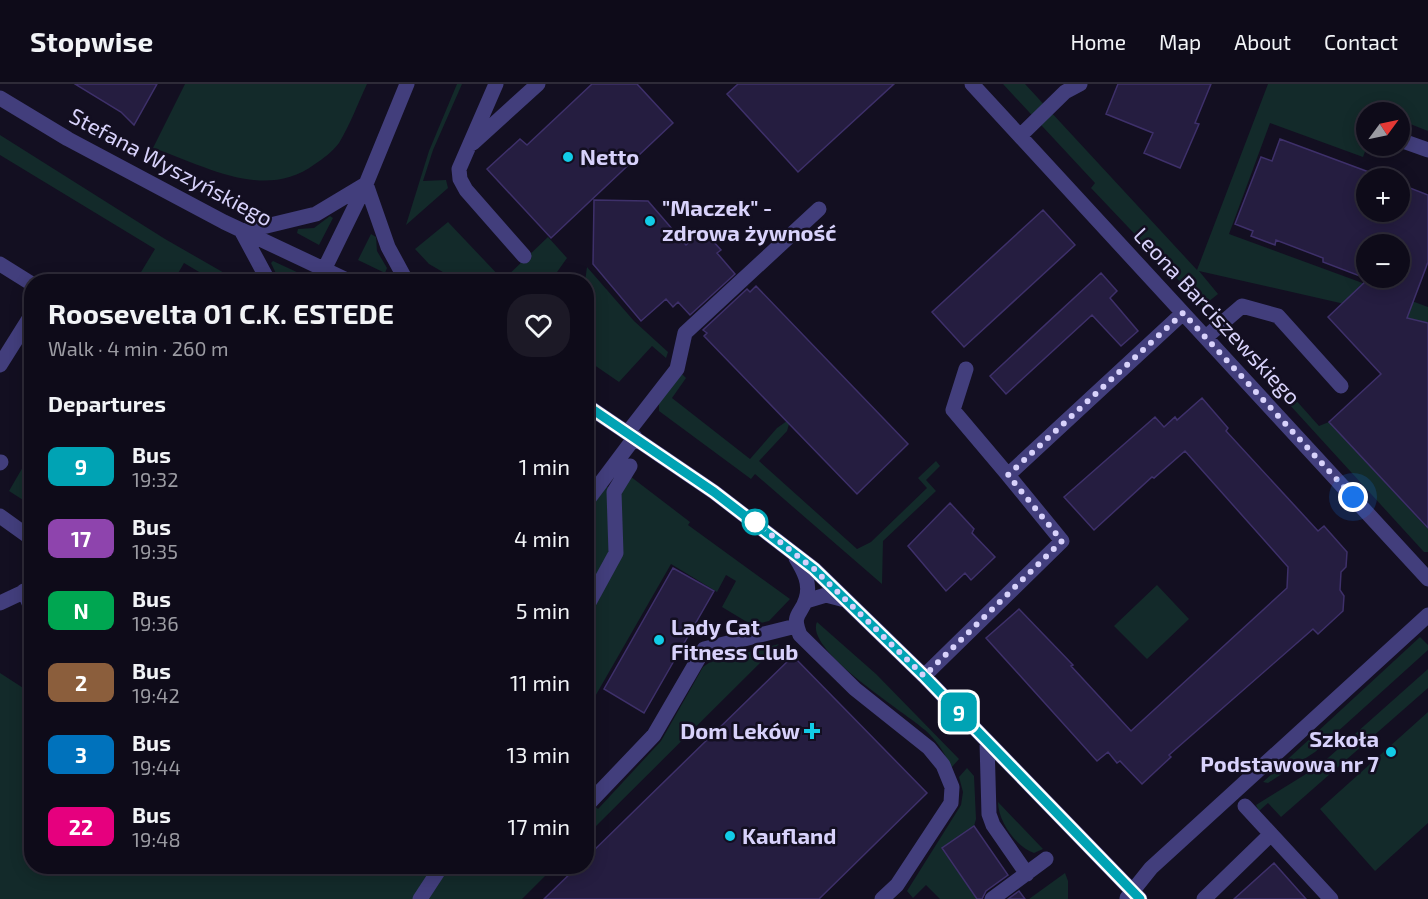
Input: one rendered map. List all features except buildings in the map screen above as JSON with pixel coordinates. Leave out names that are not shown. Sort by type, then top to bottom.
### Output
[{"type":"street","points":[[322,274],[366,184],[407,84]]},
{"type":"street","points":[[496,84],[459,169],[460,179],[466,190],[524,256]]},
{"type":"street","points":[[470,146],[538,84]]},
{"type":"street","name":"Leona Barciszewskiego","points":[[972,84],[1428,579]]},
{"type":"street","points":[[1020,136],[1065,92],[1080,84]]},
{"type":"street","name":"Stefana Wyszyńskiego","points":[[0,98],[68,139],[320,274]]},
{"type":"street","points":[[1410,144],[1428,150]]},
{"type":"street","points":[[265,274],[242,232],[316,214],[366,184]]},
{"type":"street","points":[[366,184],[388,247],[403,274]]},
{"type":"street","points":[[594,491],[677,369],[686,333],[819,209]]},
{"type":"street","points":[[0,264],[24,279]]},
{"type":"street","points":[[1206,337],[1242,306],[1278,316],[1341,386]]},
{"type":"street","points":[[1008,475],[1183,313]]},
{"type":"street","points":[[0,365],[24,327]]},
{"type":"street","points":[[924,676],[1062,541],[953,410],[966,369]]},
{"type":"street","points":[[594,410],[714,492],[814,569],[924,676],[1133,897],[1151,868],[1428,615]]},
{"type":"street","points":[[594,594],[616,554],[614,492],[630,466]]},
{"type":"street","points":[[0,516],[24,533]]},
{"type":"street","points":[[793,553],[803,569],[808,585],[806,601],[797,614],[796,626],[800,635],[855,689],[929,748],[943,765],[952,787],[951,803],[897,885],[882,899]]},
{"type":"street","points":[[0,603],[24,591]]},
{"type":"street","points":[[806,601],[826,595],[850,602]]},
{"type":"street","points":[[594,798],[654,735],[704,649],[796,626]]},
{"type":"street","points":[[987,742],[989,814],[993,825],[1027,873]]},
{"type":"street","points":[[1245,806],[1331,899]]},
{"type":"street","points":[[1204,899],[1271,834]]},
{"type":"street","points":[[992,899],[1046,859]]},
{"type":"street","points":[[420,899],[436,874]]},
{"type":"green space","points":[[185,84],[367,84],[343,136],[328,155],[295,175],[275,180],[255,180],[213,171],[153,148]]},
{"type":"green space","points":[[457,84],[462,84],[433,150],[423,181],[446,180],[448,188],[406,225],[429,151]]},
{"type":"green space","points":[[1003,84],[1025,84],[1197,270],[1268,84],[1428,84],[1428,131],[1410,124],[1410,102],[1356,102],[1356,154],[1270,123],[1229,234],[1356,281],[1356,288],[1376,288],[1428,307],[1428,323],[1199,271],[1218,294],[1203,306],[1091,188],[1095,183]]},
{"type":"green space","points":[[0,135],[165,239],[226,274],[203,274],[184,263],[178,274],[140,274],[155,249],[0,155]]},
{"type":"green space","points":[[330,216],[333,218],[319,245],[297,233],[298,229],[314,228]]},
{"type":"green space","points":[[448,222],[497,274],[446,274],[429,264],[415,249]]},
{"type":"green space","points":[[371,234],[376,237],[377,251],[387,268],[385,273],[358,260]]},
{"type":"green space","points":[[548,237],[567,258],[556,274],[509,274]]},
{"type":"green space","points":[[273,261],[301,274],[276,274],[271,263]]},
{"type":"green space","points":[[587,267],[593,274],[586,274]]},
{"type":"green space","points":[[594,275],[634,321],[668,352],[666,358],[652,346],[619,382],[594,365]]},
{"type":"green space","points":[[1241,339],[1319,426],[1329,422],[1428,529],[1428,552],[1424,552],[1235,345]]},
{"type":"green space","points":[[681,373],[686,378],[672,398],[750,459],[777,428],[787,421],[789,424],[787,431],[759,461],[857,549],[871,542],[927,488],[918,478],[936,461],[940,466],[926,480],[936,491],[883,541],[882,584],[755,474],[751,479],[659,411],[659,401]]},
{"type":"green space","points":[[24,465],[24,501],[9,491]]},
{"type":"green space","points":[[626,473],[690,522],[688,525],[790,599],[769,621],[752,625],[722,607],[736,581],[726,575],[717,592],[671,564],[594,698],[594,479],[611,489]]},
{"type":"green space","points":[[1157,585],[1189,619],[1147,659],[1114,626]]},
{"type":"green space","points":[[817,622],[876,674],[959,759],[951,768],[940,748],[925,730],[840,664],[817,634]]},
{"type":"green space","points":[[1420,637],[1428,645],[1428,650],[1315,752],[1268,783],[1263,782]]},
{"type":"green space","points":[[779,644],[594,828],[594,806],[598,809],[661,741],[703,667],[710,662]]},
{"type":"green space","points":[[1428,669],[1428,688],[1281,817],[1268,803],[1259,811],[1256,805],[1319,766]]},
{"type":"green space","points":[[0,673],[24,688],[24,874],[547,874],[522,899],[0,899]]},
{"type":"green space","points":[[1428,712],[1428,823],[1375,871],[1320,809]]},
{"type":"green space","points":[[967,768],[974,776],[976,819],[974,826],[942,849],[977,899],[940,899],[926,885],[913,898],[907,891],[961,805],[963,792],[959,777]]},
{"type":"green space","points":[[998,802],[1043,849],[1034,853],[1015,839],[1001,817]]},
{"type":"green space","points":[[1065,873],[1068,881],[1068,899],[1029,899]]},
{"type":"bus line","name":"9","points":[[594,410],[714,492],[814,569],[924,676],[1140,899]]},
{"type":"place","name":"Netto","points":[[568,157]]},
{"type":"place","name":"\"Maczek\" - zdrowa żywność","points":[[650,221]]},
{"type":"place","name":"Lady Cat Fitness Club","points":[[659,640]]},
{"type":"place","name":"Dom Leków","points":[[812,731]]},
{"type":"place","name":"Szkoła Podstawowa nr 7","points":[[1391,752]]},
{"type":"place","name":"Kaufland","points":[[730,836]]},
{"type":"route","points":[[755,522],[814,569],[924,676],[1062,541],[1008,475],[1183,313],[1353,497]]}]
